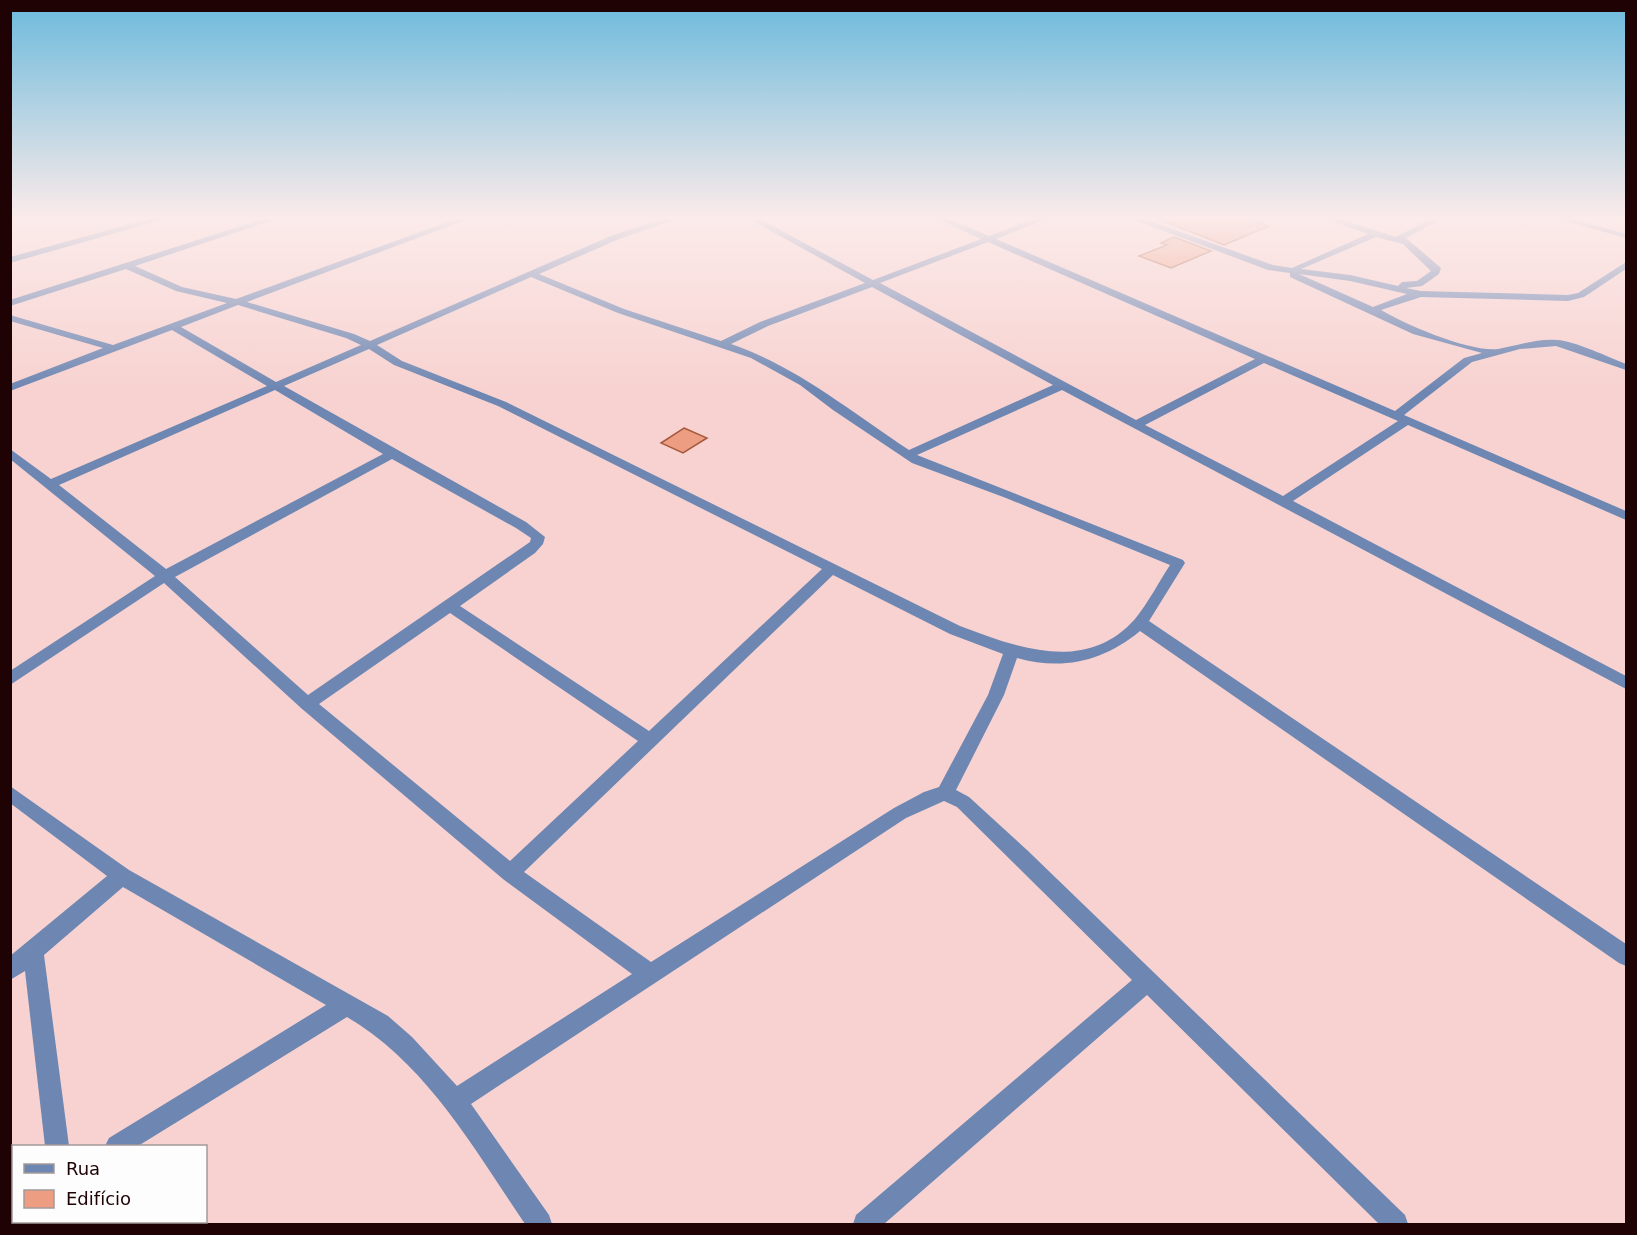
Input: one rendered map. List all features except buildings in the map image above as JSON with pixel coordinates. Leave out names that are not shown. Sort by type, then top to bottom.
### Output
[{"type":"street","points":[[10,303],[104,274]]},
{"type":"street","points":[[51,484],[368,344],[531,274],[621,311],[778,367],[908,455],[1178,563],[1140,623],[1122,640],[1101,652],[1072,660],[1044,659],[1011,652],[955,630],[502,404],[398,363],[368,344],[309,322],[178,289],[145,274]]},
{"type":"street","points":[[10,388],[318,274]]},
{"type":"street","points":[[855,274],[1626,682]]},
{"type":"street","points":[[721,345],[764,324],[896,274]]},
{"type":"street","points":[[1066,274],[1626,516]]},
{"type":"street","points":[[1293,274],[1373,309],[1391,320],[1456,346],[1495,352]]},
{"type":"street","points":[[1310,274],[1418,290],[1568,298],[1581,295],[1613,274]]},
{"type":"street","points":[[1373,309],[1418,290],[1433,274]]},
{"type":"street","points":[[11,318],[113,348]]},
{"type":"street","points":[[174,327],[272,386],[521,525],[538,537],[536,544],[530,550],[307,704]]},
{"type":"street","points":[[1284,501],[1403,418],[1468,360],[1520,346],[1557,344],[1626,367]]},
{"type":"street","points":[[1456,346],[1468,360]]},
{"type":"street","points":[[1136,424],[1263,359]]},
{"type":"street","points":[[908,455],[1063,385]]},
{"type":"street","points":[[10,453],[165,576],[307,704],[510,873],[651,975]]},
{"type":"street","points":[[10,679],[165,576],[392,454]]},
{"type":"street","points":[[510,873],[832,568]]},
{"type":"street","points":[[450,606],[650,740]]},
{"type":"street","points":[[1140,623],[1626,956]]},
{"type":"street","points":[[945,793],[996,695],[1011,652]]},
{"type":"street","points":[[10,793],[122,876],[344,1006],[380,1024],[402,1042],[453,1101],[540,1224]]},
{"type":"street","points":[[453,1101],[900,813],[930,797],[945,793],[963,802],[1396,1224]]},
{"type":"street","points":[[10,970],[122,876]]},
{"type":"street","points":[[33,951],[57,1145]]},
{"type":"street","points":[[865,1224],[1147,981]]},
{"type":"street","points":[[119,1145],[344,1006]]}]
